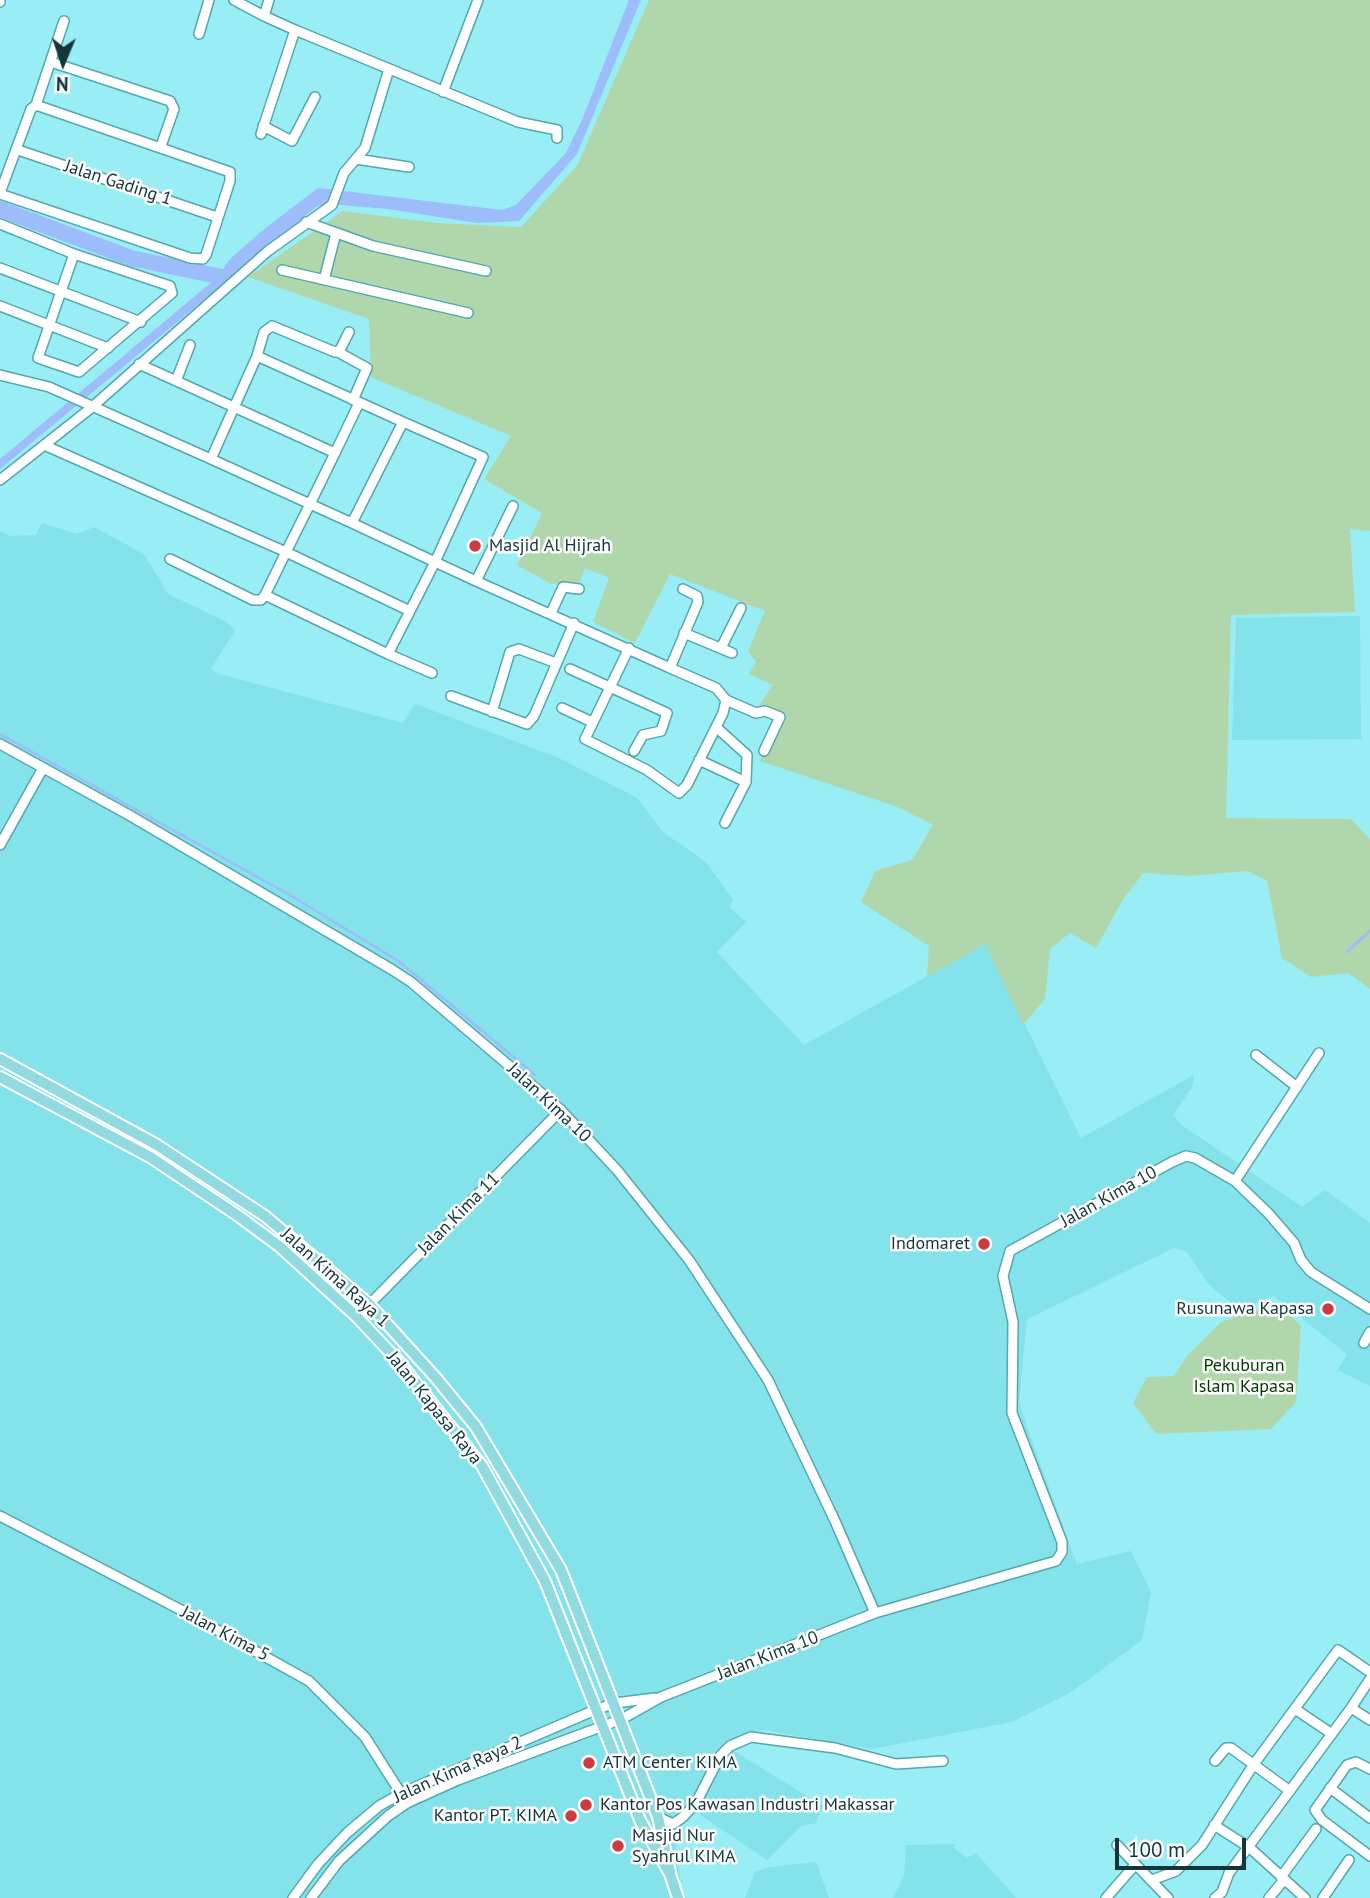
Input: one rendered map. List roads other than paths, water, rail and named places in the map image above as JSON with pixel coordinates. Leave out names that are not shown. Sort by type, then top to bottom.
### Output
[{"type":"main road","name":"Jalan Kima Raya 1","points":[[0,1059],[191,1165],[265,1216],[368,1303],[408,1344],[476,1427],[561,1570],[622,1719],[658,1817],[670,1874]]},
{"type":"main road","name":"Jalan Kapasa Raya","points":[[0,1077],[150,1157],[194,1185],[279,1246],[357,1317],[401,1363],[482,1466],[545,1581],[640,1820],[670,1874],[678,1898]]},
{"type":"street","points":[[199,34],[209,0]]},
{"type":"street","points":[[234,0],[295,30],[443,93],[518,122],[557,130],[557,138]]},
{"type":"street","points":[[264,16],[270,0]]},
{"type":"street","points":[[443,93],[478,0]]},
{"type":"street","points":[[36,105],[230,172],[230,181],[206,255],[197,260],[0,193],[31,109],[36,105],[64,21]]},
{"type":"street","points":[[295,30],[262,130],[292,141],[315,97]]},
{"type":"street","points":[[51,62],[170,101],[174,109],[161,146]]},
{"type":"street","points":[[0,480],[306,222],[332,205],[344,173],[365,148],[389,69]]},
{"type":"street","name":"Jalan Gading 1","points":[[18,150],[217,217]]},
{"type":"street","points":[[356,159],[409,167]]},
{"type":"street","points":[[306,222],[373,246],[486,271]]},
{"type":"street","points":[[0,224],[74,254],[170,286],[172,293],[79,372],[38,358],[74,254]]},
{"type":"street","points":[[324,280],[336,233]]},
{"type":"street","points":[[0,268],[141,322]]},
{"type":"street","points":[[282,270],[468,313]]},
{"type":"street","points":[[0,306],[108,348]]},
{"type":"street","points":[[170,559],[253,600],[261,600],[335,453],[367,368],[338,352],[272,326],[264,331],[236,407],[211,459]]},
{"type":"street","points":[[338,352],[349,332]]},
{"type":"street","points":[[176,381],[190,345]]},
{"type":"street","points":[[257,356],[483,457],[435,562],[388,654]]},
{"type":"street","points":[[139,364],[335,453]]},
{"type":"street","points":[[0,374],[49,387],[716,688],[726,700],[756,713],[765,711],[780,717],[764,751]]},
{"type":"street","points":[[352,523],[403,422]]},
{"type":"street","points":[[44,445],[286,552],[410,611]]},
{"type":"street","points":[[476,581],[513,506]]},
{"type":"street","points":[[551,613],[563,587],[579,589]]},
{"type":"street","points":[[670,668],[698,599],[683,589]]},
{"type":"street","points":[[265,594],[432,673]]},
{"type":"street","points":[[721,649],[741,608]]},
{"type":"street","points":[[451,696],[523,723],[531,721],[574,623]]},
{"type":"street","points":[[684,633],[732,653]]},
{"type":"street","points":[[629,648],[585,735],[587,741],[647,770],[676,792],[682,792],[687,785],[716,727],[726,700]]},
{"type":"street","points":[[492,712],[510,652],[519,649],[556,663]]},
{"type":"street","points":[[570,669],[668,715],[661,731],[643,735],[634,751]]},
{"type":"street","points":[[562,708],[592,722]]},
{"type":"street","points":[[716,727],[747,755],[746,782],[725,823]]},
{"type":"street","name":"Jalan Kima 10","points":[[0,744],[139,820],[411,982],[561,1110],[617,1170],[689,1260],[768,1380],[875,1613]]},
{"type":"street","points":[[699,760],[746,782]]},
{"type":"street","points":[[0,845],[43,768]]},
{"type":"street","points":[[1235,1181],[1319,1054]]},
{"type":"street","points":[[1256,1055],[1297,1087]]},
{"type":"street","name":"Jalan Kima 11","points":[[357,1317],[561,1110]]},
{"type":"street","name":"Jalan Kima 10","points":[[622,1719],[661,1697],[875,1613],[1056,1561],[1062,1552],[1062,1542],[1012,1413],[1013,1322],[1003,1276],[1010,1251],[1186,1156],[1195,1158],[1235,1181],[1294,1243],[1301,1260],[1311,1272],[1370,1309]]},
{"type":"street","points":[[1364,1343],[1370,1332]]},
{"type":"street","name":"Jalan Kima 5","points":[[0,1516],[183,1611],[309,1681],[351,1719],[407,1803]]},
{"type":"street","points":[[1152,1880],[1176,1871],[1202,1845],[1254,1764],[1338,1650],[1370,1672]]},
{"type":"street","points":[[1215,1898],[1370,1679]]},
{"type":"street","name":"Jalan Kima 10","points":[[615,1703],[661,1697]]},
{"type":"street","name":"Jalan Kima Raya 2","points":[[293,1898],[318,1864],[347,1833],[379,1806],[402,1793],[615,1703]]},
{"type":"street","points":[[1351,1708],[1370,1720]]},
{"type":"street","points":[[1295,1709],[1332,1734]]},
{"type":"street","name":"Jalan Kima Raya 2","points":[[311,1898],[362,1837],[407,1803],[458,1780],[622,1719]]},
{"type":"street","points":[[664,1839],[673,1824],[696,1803],[725,1751],[751,1737],[835,1748],[896,1764],[943,1761]]},
{"type":"street","points":[[1215,1761],[1229,1747],[1290,1791]]},
{"type":"street","points":[[1370,1769],[1361,1763],[1351,1763],[1330,1788],[1316,1811],[1370,1856]]},
{"type":"street","points":[[1330,1788],[1370,1818]]},
{"type":"street","points":[[658,1817],[673,1824]]},
{"type":"street","points":[[1214,1825],[1250,1848],[1305,1898]]},
{"type":"street","points":[[1269,1898],[1316,1829]]},
{"type":"street","points":[[1117,1845],[1168,1898]]},
{"type":"street","points":[[1323,1898],[1349,1860]]},
{"type":"street","points":[[1106,1898],[1135,1866]]},
{"type":"waterway","points":[[0,209],[131,258],[222,277]]},
{"type":"waterway","points":[[0,734],[290,895],[400,962],[535,1075]]},
{"type":"waterway","points":[[1347,952],[1370,931]]},
{"type":"place","name":"Masjid Al Hijrah","points":[[475,546]]},
{"type":"place","name":"Indomaret","points":[[984,1244]]},
{"type":"place","name":"Rusunawa Kapasa","points":[[1328,1309]]},
{"type":"place","name":"ATM Center KIMA","points":[[589,1763]]},
{"type":"place","name":"Kantor Pos Kawasan Industri Makassar","points":[[586,1805]]},
{"type":"place","name":"Kantor PT. KIMA","points":[[571,1816]]},
{"type":"place","name":"Masjid Nur Syahrul KIMA","points":[[618,1846]]},
{"type":"park label","name":"Pekuburan Islam Kapasa","points":[[1244,1376]]}]
